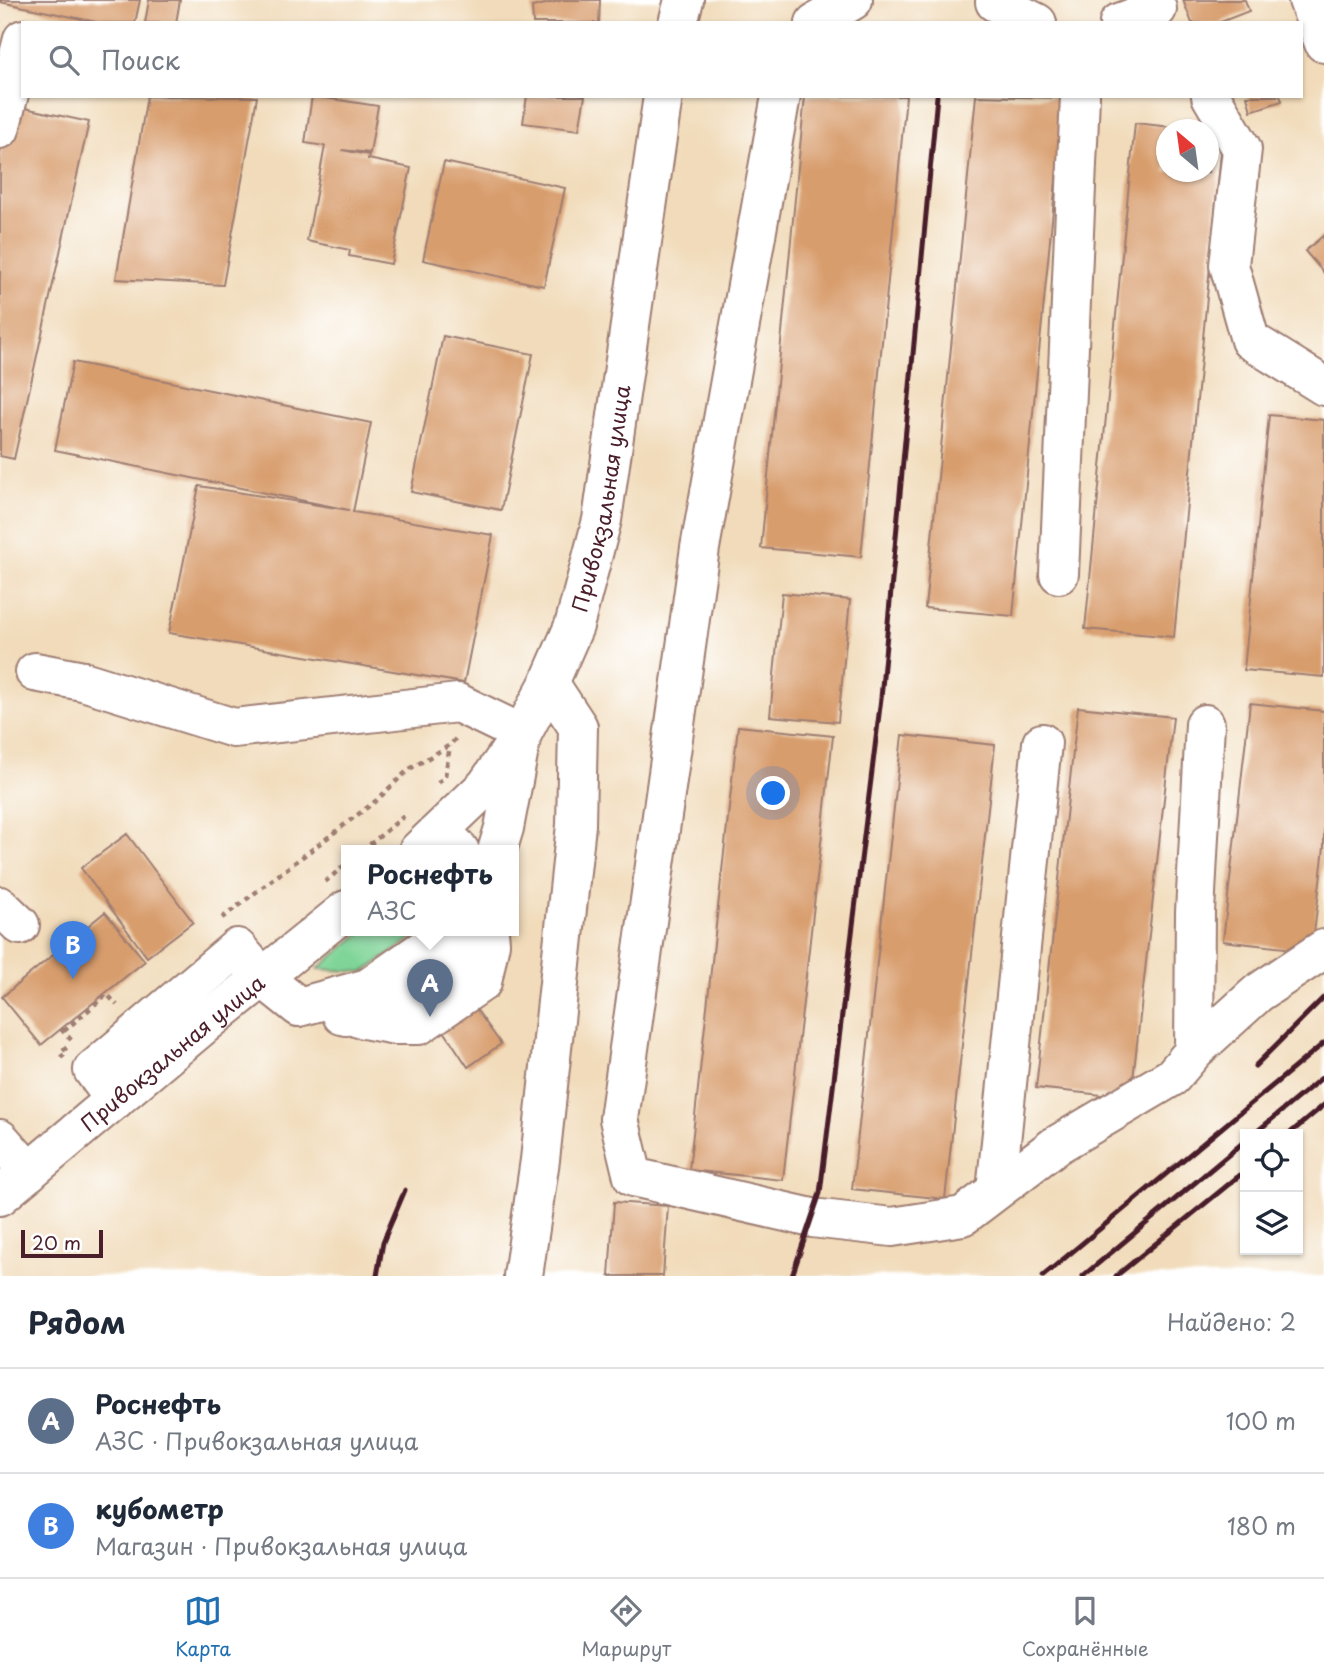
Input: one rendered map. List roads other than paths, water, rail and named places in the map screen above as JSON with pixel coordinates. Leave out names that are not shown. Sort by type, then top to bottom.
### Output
[{"type":"main road","points":[[679,21],[684,0]]},
{"type":"main road","points":[[818,21],[853,0]]},
{"type":"main road","points":[[1308,0],[1324,43]]},
{"type":"main road","points":[[985,1],[1032,21]]},
{"type":"main road","points":[[1126,21],[1158,11]]},
{"type":"main road","points":[[0,36],[21,39]]},
{"type":"main road","points":[[0,130],[21,47]]},
{"type":"main road","name":"Привокзальная улица","points":[[430,838],[486,786],[522,734],[549,683],[574,626],[602,520],[663,98]]},
{"type":"main road","points":[[781,98],[700,548],[619,1119],[633,1177],[812,1218],[892,1227],[963,1216],[1055,1146],[1172,1077],[1194,1051],[1258,993],[1324,949]]},
{"type":"main road","points":[[1059,574],[1080,98]]},
{"type":"main road","points":[[1212,98],[1242,149],[1228,265],[1250,340],[1324,386]]},
{"type":"main road","points":[[35,672],[83,681],[234,728],[458,704],[480,712],[522,734],[499,845]]},
{"type":"main road","points":[[523,1276],[540,1160],[576,825],[579,727],[549,683]]},
{"type":"main road","points":[[1194,1051],[1195,912],[1205,724]]},
{"type":"main road","points":[[996,1191],[1042,743]]},
{"type":"main road","name":"Привокзальная улица","points":[[0,1196],[115,1100],[195,1009],[264,979],[341,915]]},
{"type":"main road","points":[[299,1007],[368,988],[442,936]]},
{"type":"main road","points":[[437,994],[462,958],[469,936]]},
{"type":"main road","points":[[264,979],[299,1007],[346,1016],[482,982],[489,936]]},
{"type":"main road","points":[[0,1139],[29,1172]]},
{"type":"railway","points":[[792,1276],[820,1193],[881,698],[937,98]]},
{"type":"railway","points":[[1255,1066],[1324,997]]},
{"type":"railway","points":[[1043,1276],[1324,1043]]},
{"type":"railway","points":[[1260,1129],[1324,1076]]},
{"type":"railway","points":[[1295,1129],[1324,1105]]},
{"type":"railway","points":[[1083,1276],[1240,1145]]},
{"type":"railway","points":[[1116,1276],[1240,1175]]},
{"type":"railway","points":[[377,1276],[383,1242],[405,1190]]},
{"type":"place","name":"кубометр","points":[[73,979]]},
{"type":"place","name":"Роснефть","points":[[430,1017]]}]
